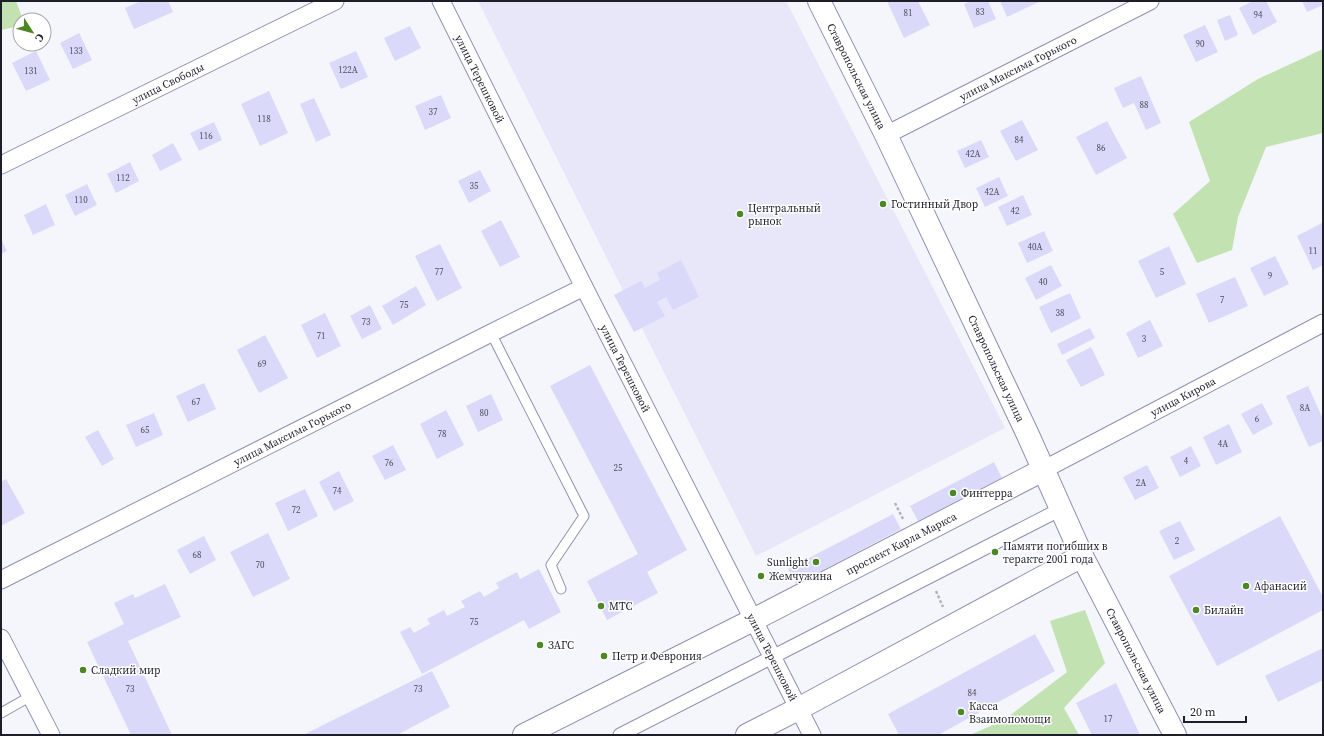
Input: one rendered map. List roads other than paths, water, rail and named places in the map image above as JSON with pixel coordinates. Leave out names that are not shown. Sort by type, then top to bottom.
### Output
[{"type":"street","name":"улица Свободы","points":[[1,164],[335,1]]},
{"type":"street","name":"улица Терешковой","points":[[441,1],[584,287],[812,735]]},
{"type":"street","name":"Ставропольская улица","points":[[819,1],[886,135],[1028,435],[1082,556],[1175,735]]},
{"type":"street","name":"улица Максима Горького","points":[[886,135],[1150,1]]},
{"type":"street","name":"улица Максима Горького","points":[[1,580],[584,287]]},
{"type":"street","name":"улица Кирова","points":[[1043,470],[1323,323]]},
{"type":"street","name":"проспект Карла Маркса","points":[[524,735],[753,620],[1043,470]]},
{"type":"street","points":[[620,735],[1061,509]]},
{"type":"street","points":[[747,735],[1082,556]]},
{"type":"street","points":[[1,638],[51,735]]},
{"type":"lane","points":[[490,333],[584,516],[551,565],[561,589]]},
{"type":"lane","points":[[1,713],[31,696]]},
{"type":"place","name":"Гостинный Двор","points":[[883,204]]},
{"type":"place","name":"Центральный рынок","points":[[740,214]]},
{"type":"place","name":"Финтерра","points":[[953,493]]},
{"type":"place","name":"Памяти погибших в теракте 2001 года","points":[[995,552]]},
{"type":"place","name":"Sunlight","points":[[816,562]]},
{"type":"place","name":"Жемчужина","points":[[761,576]]},
{"type":"place","name":"Афанасий","points":[[1246,586]]},
{"type":"place","name":"МТС","points":[[601,606]]},
{"type":"place","name":"Билайн","points":[[1196,610]]},
{"type":"place","name":"ЗАГС","points":[[540,645]]},
{"type":"place","name":"Петр и Феврония","points":[[604,656]]},
{"type":"place","name":"Сладкий мир","points":[[83,670]]},
{"type":"place","name":"Касса Взаимопомощи","points":[[961,712]]}]
